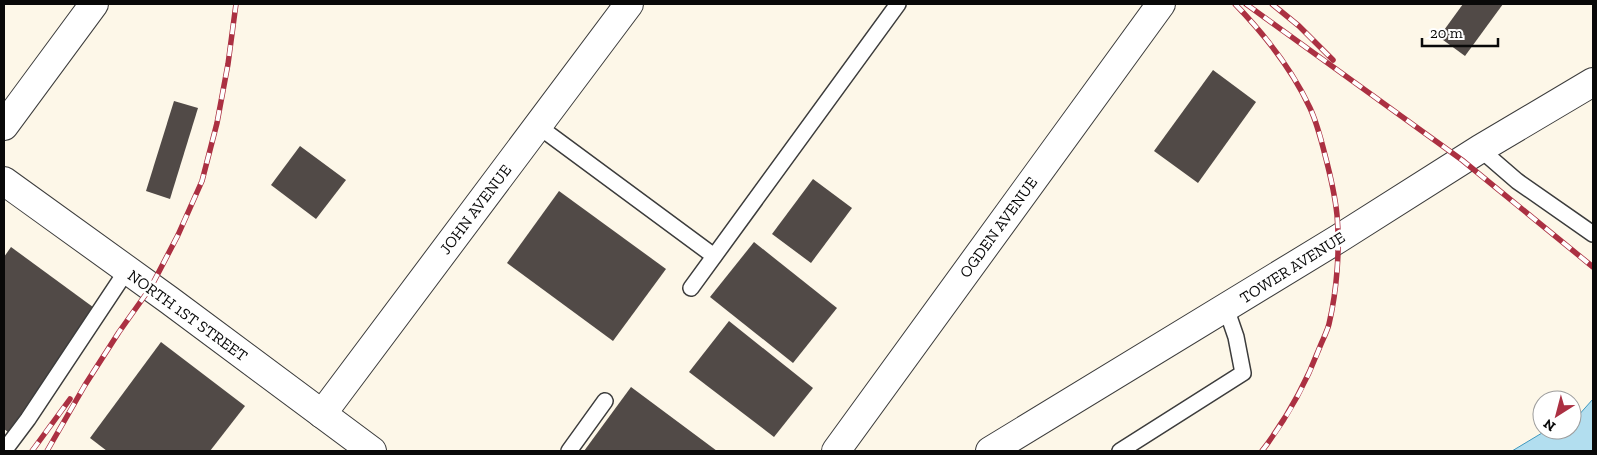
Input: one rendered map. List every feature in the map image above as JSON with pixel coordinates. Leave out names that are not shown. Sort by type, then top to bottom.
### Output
[{"type":"street","points":[[4,126],[94,4]]},
{"type":"street","name":"JOHN AVENUE","points":[[322,414],[629,4]]},
{"type":"street","name":"OGDEN AVENUE","points":[[836,451],[1161,4]]},
{"type":"street","name":"TOWER AVENUE","points":[[990,451],[1338,239],[1480,149],[1593,82]]},
{"type":"street","name":"NORTH 1ST STREET","points":[[4,181],[372,451]]},
{"type":"lane","points":[[691,288],[898,4]]},
{"type":"lane","points":[[538,126],[714,256]]},
{"type":"lane","points":[[1480,149],[1516,181],[1593,234]]},
{"type":"lane","points":[[4,451],[28,419],[127,270]]},
{"type":"lane","points":[[1120,451],[1243,373],[1236,337],[1226,308]]},
{"type":"lane","points":[[569,451],[605,401]]},
{"type":"water","points":[[1593,399],[1593,451],[1512,451],[1532,439],[1582,440],[1582,411]]},
{"type":"building","points":[[1463,4],[1503,4],[1465,56],[1439,37]]},
{"type":"building","points":[[1213,70],[1256,102],[1198,183],[1154,151]]},
{"type":"building","points":[[174,101],[198,108],[170,199],[146,191]]},
{"type":"building","points":[[300,146],[346,180],[316,219],[271,185]]},
{"type":"building","points":[[813,179],[852,208],[811,263],[772,234]]},
{"type":"building","points":[[559,191],[666,269],[613,341],[507,263]]},
{"type":"building","points":[[754,242],[837,308],[793,363],[710,297]]},
{"type":"building","points":[[11,247],[97,310],[8,432],[4,429],[4,257]]},
{"type":"building","points":[[729,321],[813,388],[774,437],[689,372]]},
{"type":"building","points":[[161,342],[245,406],[210,451],[107,451],[90,438]]},
{"type":"building","points":[[631,387],[717,451],[584,451]]},
{"type":"railway","points":[[47,451],[85,385],[151,287],[178,235],[202,181],[217,123],[228,64],[236,4]]},
{"type":"railway","points":[[1235,4],[1277,53],[1295,80],[1310,108],[1319,131],[1330,177],[1338,228],[1336,284],[1328,327],[1301,390],[1287,415],[1262,451]]},
{"type":"railway","points":[[1246,4],[1462,160],[1593,267]]},
{"type":"railway","points":[[1272,4],[1299,26],[1333,60]]},
{"type":"railway","points":[[32,451],[70,399]]}]
